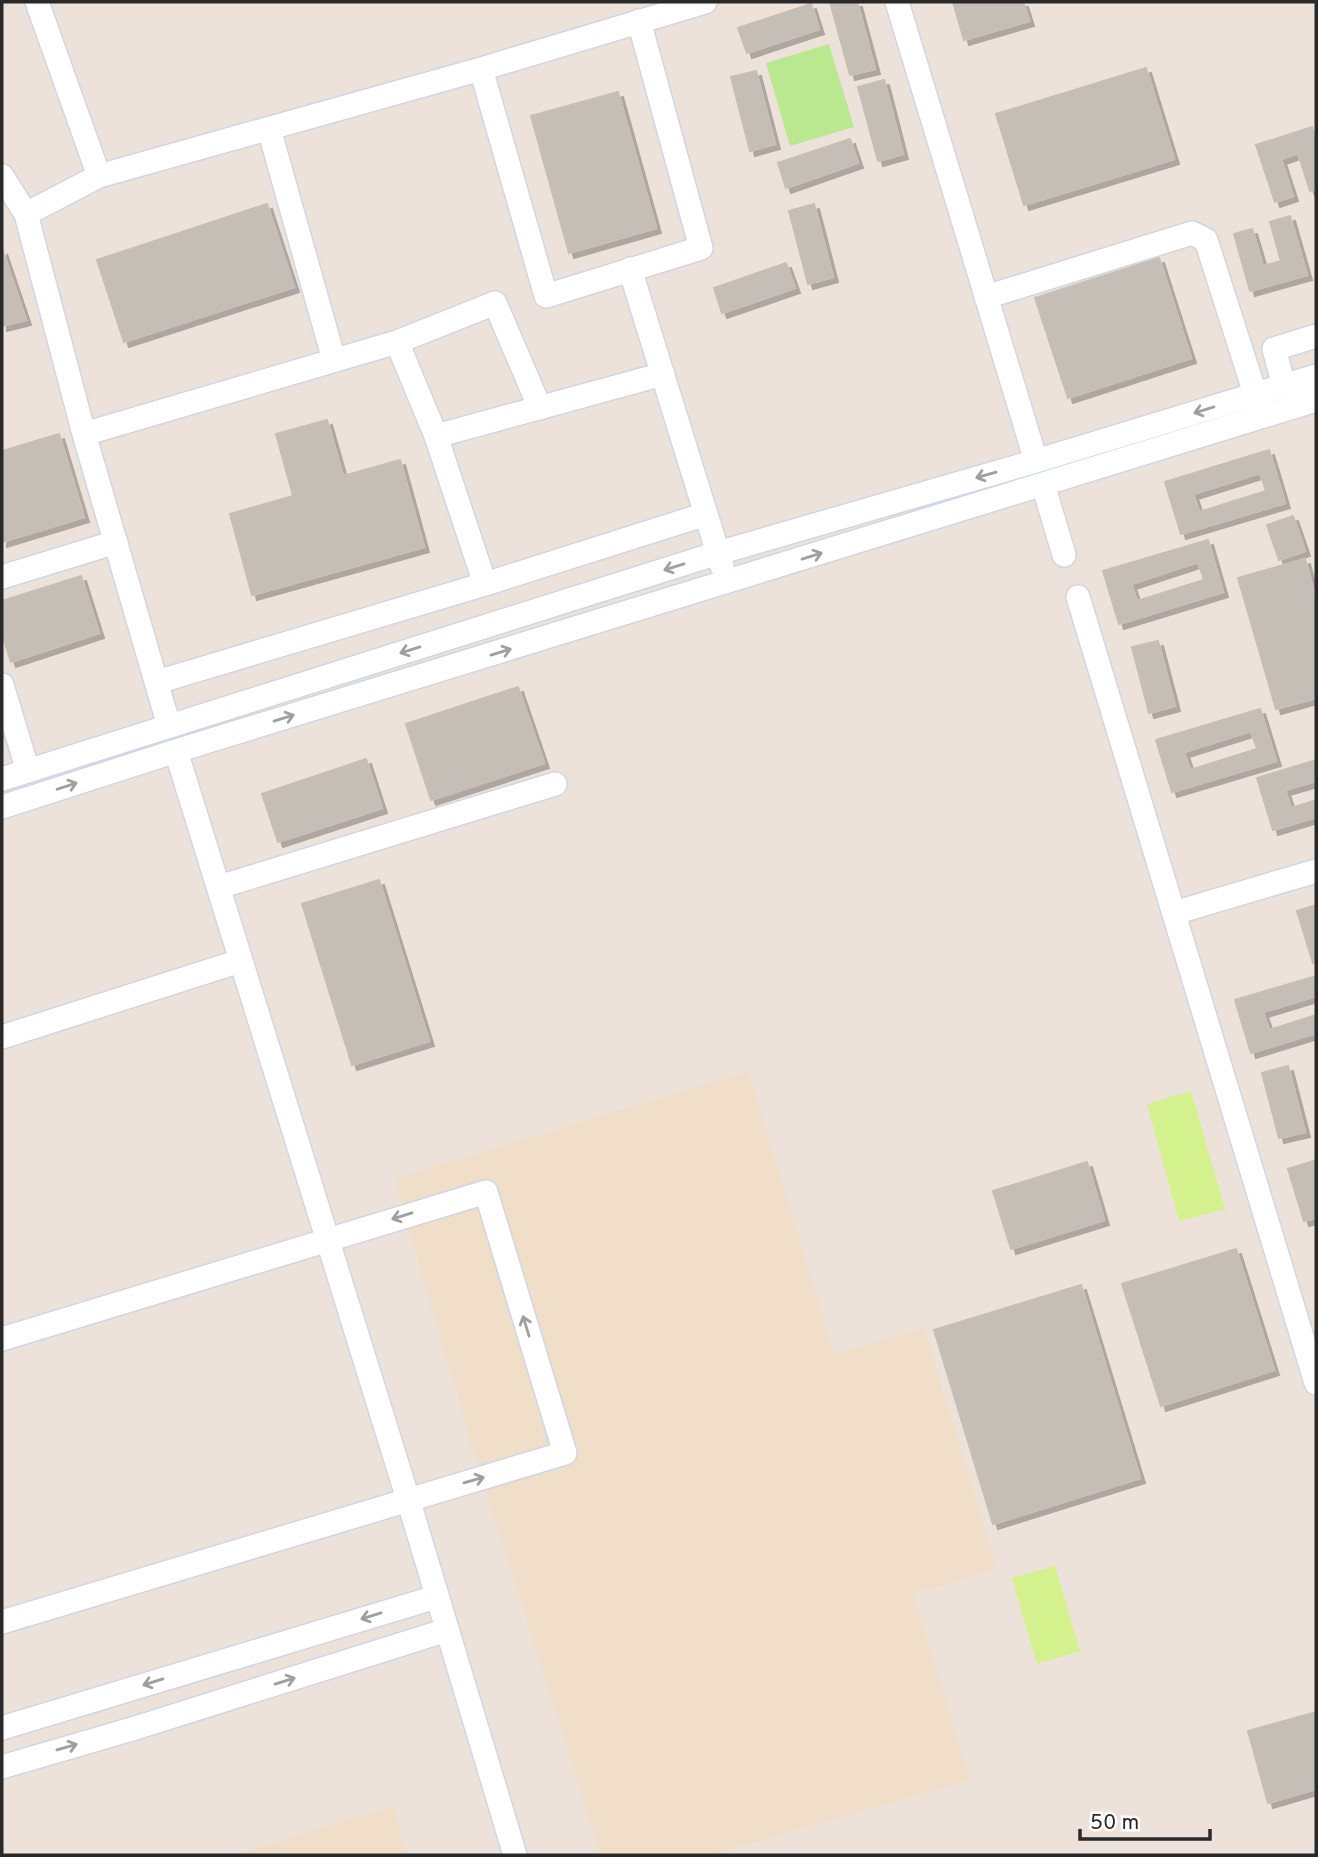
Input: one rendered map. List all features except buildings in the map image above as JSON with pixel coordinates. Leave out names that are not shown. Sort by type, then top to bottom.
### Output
[{"type":"street","points":[[37,2],[99,176]]},
{"type":"street","points":[[26,214],[99,176],[481,69],[705,2]]},
{"type":"street","points":[[897,2],[1036,461]]},
{"type":"street","points":[[481,69],[546,296],[701,247],[639,21]]},
{"type":"street","points":[[269,129],[334,360]]},
{"type":"street","points":[[2,176],[26,214],[84,434],[169,726]]},
{"type":"street","points":[[986,297],[1192,233],[1206,240],[1262,417]]},
{"type":"street","points":[[630,269],[727,582]]},
{"type":"street","points":[[84,434],[397,342],[495,303],[540,408]]},
{"type":"street","points":[[1284,386],[1274,349],[1316,336]]},
{"type":"street","points":[[397,342],[436,436],[485,584]]},
{"type":"street","points":[[436,436],[663,374]]},
{"type":"street","points":[[2,779],[718,553],[1316,376]]},
{"type":"street","points":[[2,807],[1043,484],[1262,417],[1315,405]]},
{"type":"street","points":[[1043,484],[1065,555]]},
{"type":"street","points":[[157,682],[485,584],[706,514]]},
{"type":"street","points":[[2,577],[116,542]]},
{"type":"street","points":[[759,542],[767,570]]},
{"type":"street","points":[[1078,597],[1316,1383]]},
{"type":"street","points":[[2,685],[28,771]]},
{"type":"street","points":[[176,751],[408,1499],[515,1855]]},
{"type":"street","points":[[219,887],[555,784]]},
{"type":"street","points":[[1174,913],[1316,871]]},
{"type":"street","points":[[2,1037],[240,961]]},
{"type":"street","points":[[2,1339],[486,1192],[565,1452],[2,1622]]},
{"type":"street","points":[[2,1728],[436,1597]]},
{"type":"street","points":[[2,1766],[132,1729],[447,1630]]},
{"type":"shaded area","points":[[748,1071],[834,1354],[924,1328],[997,1569],[913,1594],[970,1780],[711,1855],[601,1855],[482,1478],[394,1179]]},
{"type":"shaded area","points":[[392,1806],[407,1855],[234,1855]]},
{"type":"green space","points":[[829,44],[854,127],[790,146],[766,63]]},
{"type":"green space","points":[[1191,1091],[1225,1209],[1179,1221],[1147,1104]]},
{"type":"green space","points":[[1055,1566],[1080,1651],[1037,1664],[1012,1578]]}]
